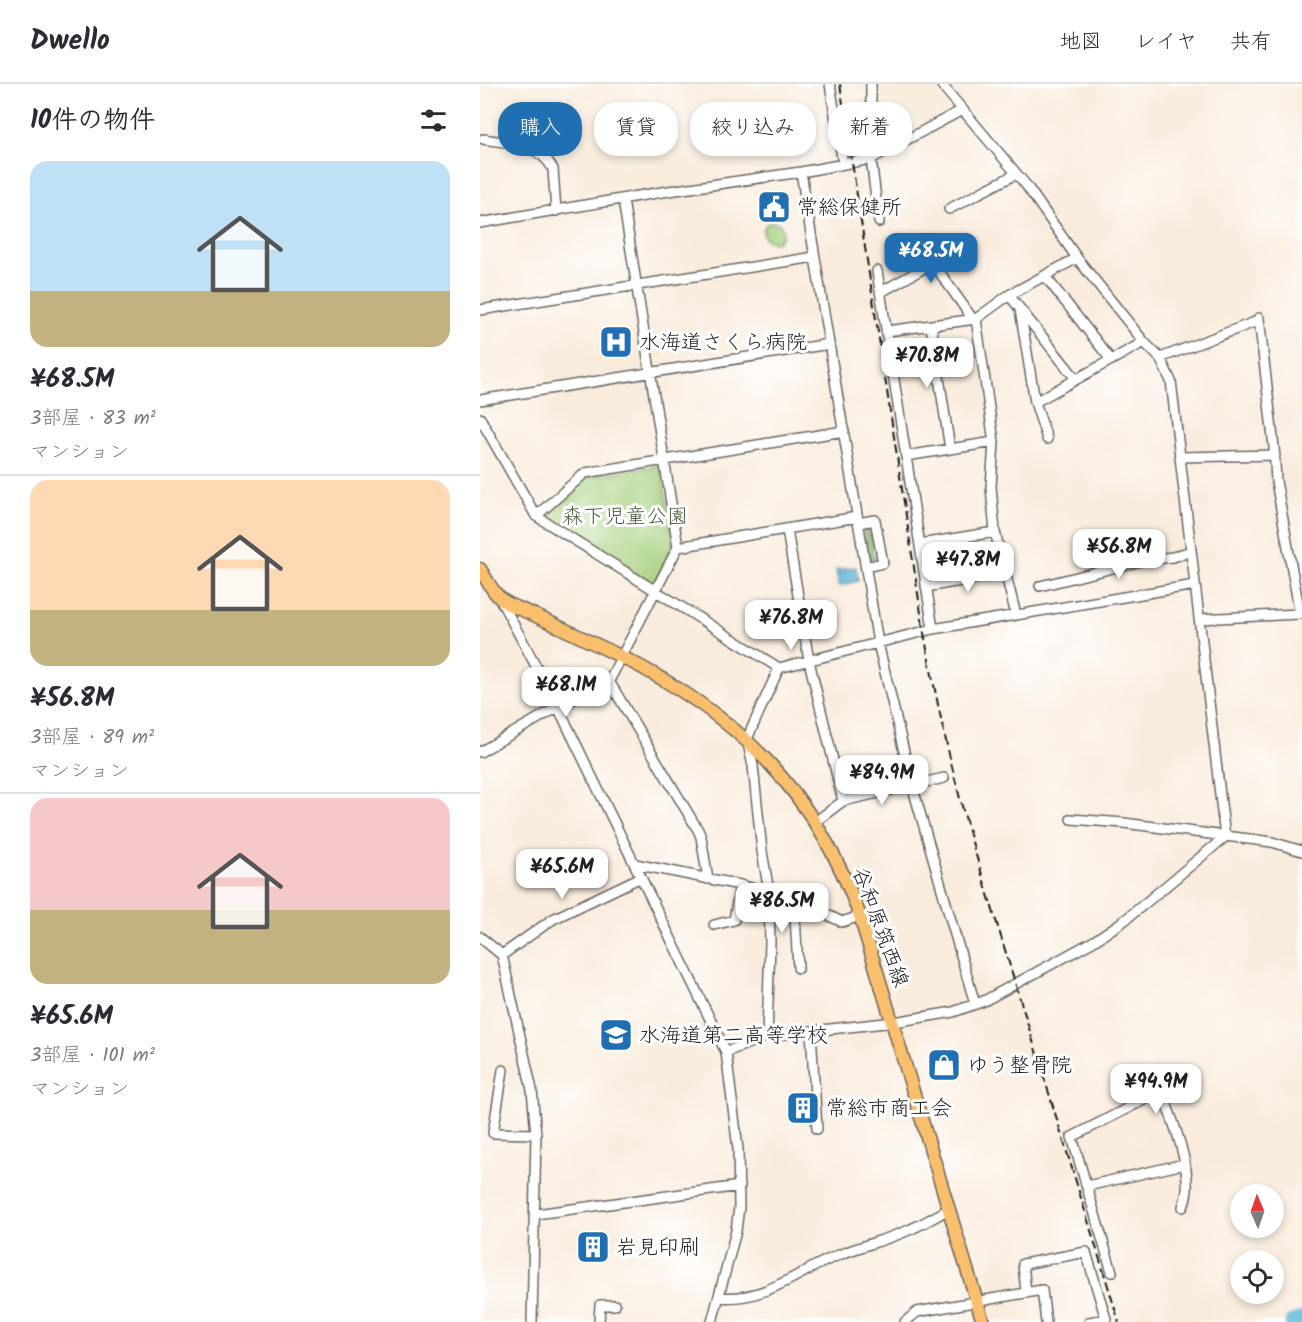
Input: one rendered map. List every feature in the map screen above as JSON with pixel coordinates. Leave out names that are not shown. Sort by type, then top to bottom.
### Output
[{"type":"main road","points":[[480,569],[500,599]]},
{"type":"main road","name":"谷和原筑西線","points":[[500,599],[621,657],[685,692],[728,722],[747,739],[790,786],[841,868],[860,916],[894,1022],[983,1322]]},
{"type":"street","points":[[830,84],[843,164]]},
{"type":"street","points":[[871,84],[871,159],[879,222]]},
{"type":"street","points":[[941,84],[1016,174],[1077,258],[1144,342],[1160,358],[1171,381],[1225,837]]},
{"type":"street","points":[[480,223],[871,159],[962,110]]},
{"type":"street","points":[[483,139],[533,149],[550,163],[556,211]]},
{"type":"street","points":[[801,172],[878,643],[912,785],[975,1004]]},
{"type":"street","points":[[949,209],[1016,174]]},
{"type":"street","points":[[480,752],[558,706],[609,681],[678,547],[624,200]]},
{"type":"street","points":[[480,310],[815,257]]},
{"type":"street","points":[[887,331],[974,319],[1010,295],[1077,258]]},
{"type":"street","points":[[881,292],[933,262],[974,319],[994,442],[991,487],[995,532],[1016,615]]},
{"type":"street","points":[[877,271],[933,629]]},
{"type":"street","points":[[1045,276],[1111,360]]},
{"type":"street","points":[[1010,295],[1076,379]]},
{"type":"street","points":[[1020,309],[1035,402],[1047,439]]},
{"type":"street","points":[[1160,358],[1255,322],[1259,318],[1276,481],[1300,614],[1199,619]]},
{"type":"street","points":[[931,325],[950,449]]},
{"type":"street","points":[[1035,402],[1144,342]]},
{"type":"street","points":[[480,400],[829,344]]},
{"type":"street","points":[[480,418],[536,516],[779,668],[933,629],[1194,585]]},
{"type":"street","points":[[536,516],[585,473],[844,431]]},
{"type":"street","points":[[906,456],[994,442]]},
{"type":"street","points":[[1180,457],[1275,455]]},
{"type":"street","points":[[678,547],[858,520],[875,520],[883,563],[866,567]]},
{"type":"street","points":[[787,530],[809,661],[843,801]]},
{"type":"street","points":[[920,544],[995,532]]},
{"type":"street","points":[[1040,586],[1191,551]]},
{"type":"street","points":[[927,587],[1006,573]]},
{"type":"street","points":[[500,599],[558,706],[726,1052],[736,1126],[740,1186],[736,1231],[712,1322]]},
{"type":"street","points":[[767,1036],[770,942],[768,892],[753,766],[747,739],[779,668]]},
{"type":"street","points":[[609,681],[698,830],[708,879]]},
{"type":"street","points":[[814,822],[843,801],[944,778]]},
{"type":"street","points":[[1071,819],[1124,823],[1272,842],[1302,851]]},
{"type":"street","points":[[726,1052],[767,1036],[894,1022],[953,1012],[984,1001],[1094,940],[1125,920],[1225,837]]},
{"type":"street","points":[[635,864],[740,885],[794,899],[842,922],[860,916]]},
{"type":"street","points":[[502,955],[553,919],[641,877]]},
{"type":"street","points":[[714,925],[734,920],[740,885]]},
{"type":"street","points":[[794,899],[798,968]]},
{"type":"street","points":[[480,937],[502,955],[530,1072],[536,1134],[532,1322]]},
{"type":"street","points":[[811,1031],[817,1129]]},
{"type":"street","points":[[503,1070],[493,1133],[536,1134]]},
{"type":"street","points":[[1112,1272],[1072,1137],[1161,1091],[1175,1126],[1184,1164],[1187,1188],[1183,1208]]},
{"type":"street","points":[[1087,1186],[1184,1164]]},
{"type":"street","points":[[536,1214],[740,1186]]},
{"type":"street","points":[[719,1297],[747,1297],[771,1289],[816,1265],[907,1231],[949,1209]]},
{"type":"street","points":[[1026,1292],[1023,1264],[1086,1252],[1106,1319],[1089,1322]]},
{"type":"street","points":[[905,1322],[917,1312],[1042,1290],[1046,1322]]},
{"type":"street","points":[[599,1322],[600,1305],[615,1305]]},
{"type":"green space","points":[[773,222],[780,225],[783,232],[780,239],[773,242],[766,239],[763,232],[766,225]]},
{"type":"green space","name":"森下児童公園","points":[[661,465],[674,546],[653,585],[545,516],[584,477]]},
{"type":"green space","points":[[867,525],[872,528],[873,556],[877,559],[874,562],[868,561],[863,529]]},
{"type":"water","points":[[856,567],[858,581],[839,586],[836,570]]},
{"type":"waterway","points":[[1292,1322],[1302,1319]]},
{"type":"railway","points":[[840,84],[924,633],[945,738],[972,842],[1119,1322]]},
{"type":"place","name":"常総保健所","points":[[774,207]]},
{"type":"place","name":"水海道さくら病院","points":[[616,342]]},
{"type":"place","name":"水海道第二高等学校","points":[[616,1035]]},
{"type":"place","name":"ゆう整骨院","points":[[944,1065]]},
{"type":"place","name":"常総市商工会","points":[[803,1108]]},
{"type":"place","name":"岩見印刷","points":[[593,1247]]}]
